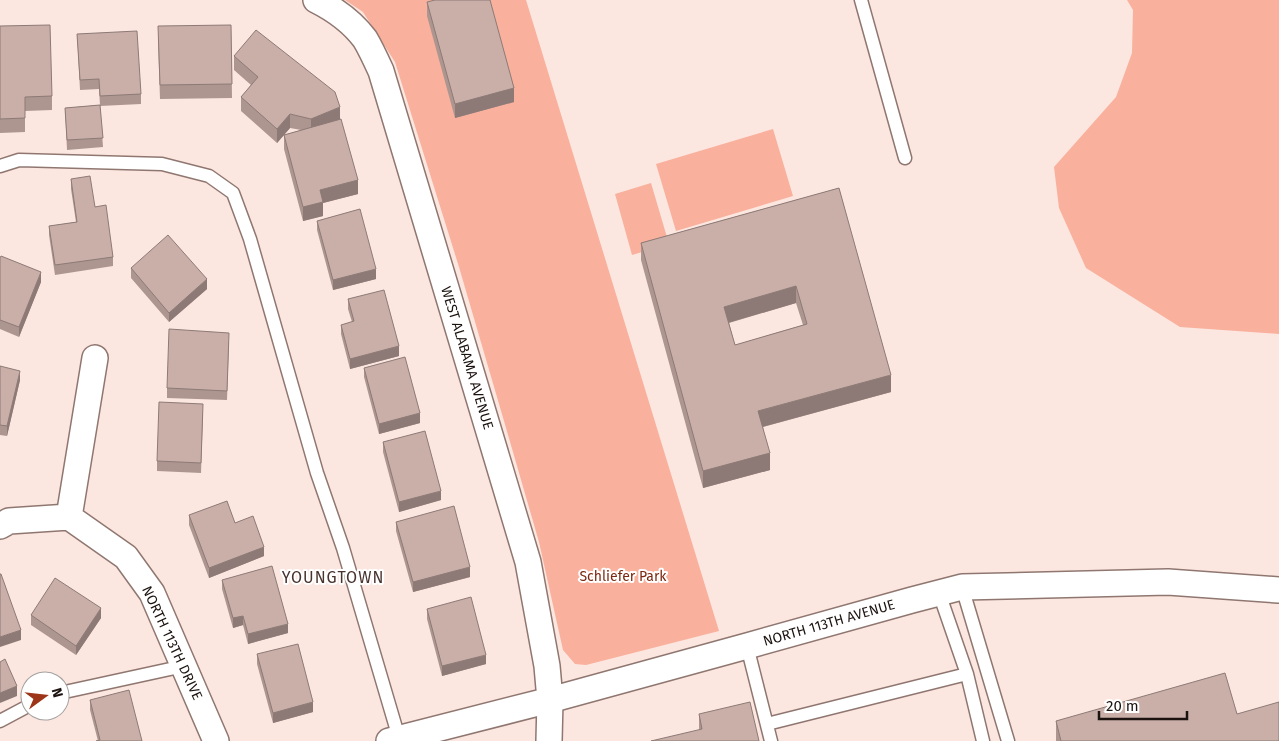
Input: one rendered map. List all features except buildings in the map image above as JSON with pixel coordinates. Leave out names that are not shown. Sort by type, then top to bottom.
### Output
[{"type":"street","name":"WEST ALABAMA AVENUE","points":[[318,1],[343,18],[365,40],[381,71],[528,562],[547,666],[550,700],[549,741]]},
{"type":"street","points":[[0,526],[9,521],[69,518],[95,358]]},
{"type":"street","name":"NORTH 113TH DRIVE","points":[[69,518],[126,557],[152,593],[216,741]]},
{"type":"street","name":"NORTH 113TH AVENUE","points":[[394,739],[550,700],[962,587],[1168,582],[1279,590]]},
{"type":"lane","points":[[861,0],[905,158]]},
{"type":"lane","points":[[0,166],[19,160],[162,164],[209,176],[233,193],[250,239],[314,464],[344,548],[394,739]]},
{"type":"lane","points":[[962,587],[1008,741]]},
{"type":"lane","points":[[939,593],[967,674],[983,741]]},
{"type":"lane","points":[[747,646],[771,741]]},
{"type":"lane","points":[[70,691],[184,666]]},
{"type":"lane","points":[[767,724],[967,674]]},
{"type":"lane","points":[[0,721],[20,710]]},
{"type":"green space","name":"Schliefer Park","points":[[345,0],[526,0],[719,631],[586,665],[575,664],[563,650],[539,542],[459,267],[395,62],[363,12]]},
{"type":"green space","points":[[1127,0],[1279,0],[1279,334],[1180,327],[1086,268],[1059,208],[1054,167],[1116,97],[1132,53],[1133,10]]},
{"type":"green space","points":[[773,129],[793,196],[676,231],[656,164]]},
{"type":"green space","points":[[651,183],[669,244],[632,255],[615,194]]},
{"type":"district","name":"YOUNGTOWN","points":[[333,577]]}]
